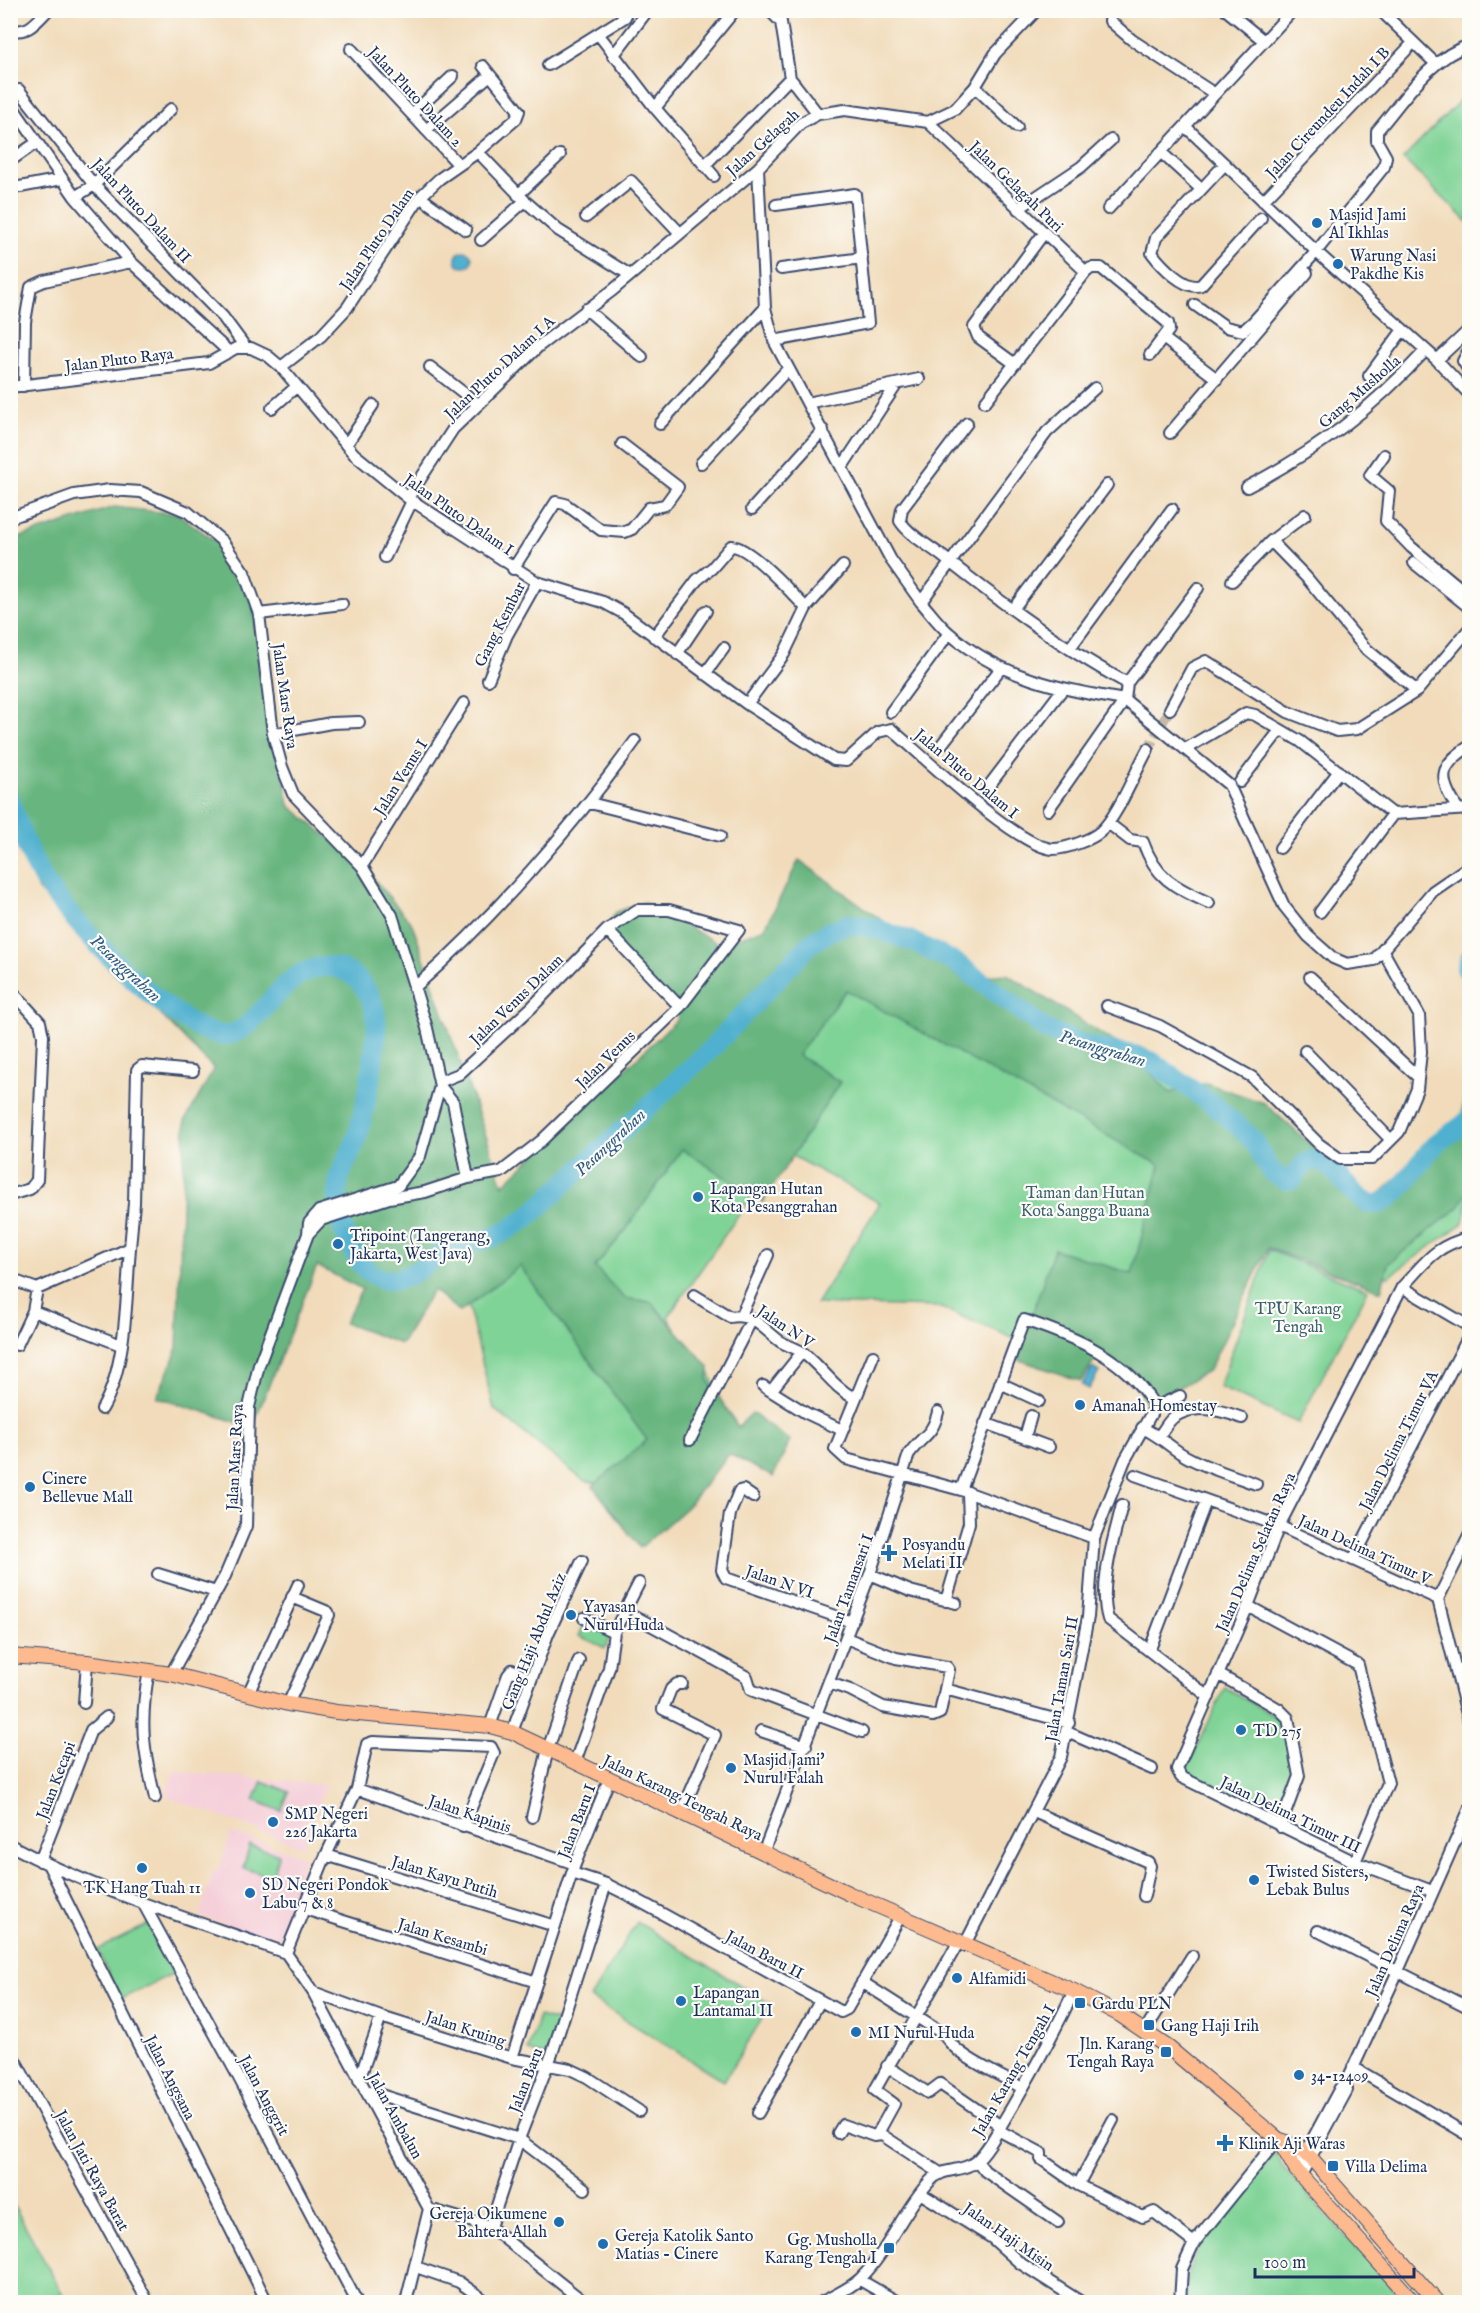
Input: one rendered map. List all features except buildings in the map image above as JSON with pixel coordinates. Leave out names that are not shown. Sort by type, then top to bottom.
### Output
[{"type":"main road","name":"Jalan Karang Tengah Raya","points":[[10,1656],[87,1662],[149,1671],[174,1668],[194,1680],[288,1704],[375,1717],[489,1726],[512,1732],[900,1917],[1074,1991],[1120,2014],[1240,2105],[1278,2139],[1298,2173],[1414,2302]]},
{"type":"main road","name":"Jalan Karang Tengah Raya","points":[[1278,2139],[1298,2146],[1309,2156],[1437,2302]]},
{"type":"street","points":[[10,28],[20,32],[27,30],[48,10]]},
{"type":"street","points":[[613,56],[648,10]]},
{"type":"street","points":[[655,108],[735,10]]},
{"type":"street","points":[[769,10],[780,16],[790,78],[818,114]]},
{"type":"street","points":[[928,122],[955,109],[975,87],[995,54],[1037,10]]},
{"type":"street","points":[[1226,10],[1264,41]]},
{"type":"street","points":[[1108,209],[1293,10]]},
{"type":"street","points":[[1380,10],[1436,64]]},
{"type":"street","points":[[548,65],[599,35],[622,14],[635,28]]},
{"type":"street","points":[[1110,21],[1132,40],[1215,94]]},
{"type":"street","points":[[599,35],[655,108],[714,176]]},
{"type":"street","name":"Jalan Cireundeu Indah I B","points":[[1263,201],[1413,43]]},
{"type":"street","points":[[1170,433],[1319,254],[1384,166],[1386,157],[1377,141],[1377,131],[1436,64],[1455,50],[1470,45]]},
{"type":"street","name":"Jalan Pluto Dalam 2","points":[[351,49],[458,164]]},
{"type":"street","name":"Jalan Pluto Dalam","points":[[281,367],[321,336],[347,308],[420,197],[458,164],[478,152],[518,116],[518,107],[486,70],[426,130]]},
{"type":"street","points":[[412,114],[453,76]]},
{"type":"street","points":[[704,166],[790,78]]},
{"type":"street","points":[[975,87],[1017,128]]},
{"type":"street","name":"Jalan Pluto Dalam II","points":[[19,90],[94,185],[223,317],[246,348]]},
{"type":"street","points":[[10,103],[75,197],[131,262],[229,352],[236,348],[258,350],[281,367]]},
{"type":"street","points":[[75,197],[94,185],[171,110]]},
{"type":"street","name":"Jalan Gelagah","points":[[630,275],[758,168],[801,123],[818,114],[844,110],[866,111],[928,122]]},
{"type":"street","name":"Jalan Gelagah Puri","points":[[928,122],[1086,272]]},
{"type":"street","points":[[1185,126],[1319,254],[1402,331],[1437,360],[1470,395]]},
{"type":"street","points":[[1018,209],[1071,174],[1112,140]]},
{"type":"street","points":[[10,162],[36,143]]},
{"type":"street","points":[[478,152],[522,198],[558,230],[630,275]]},
{"type":"street","points":[[481,240],[560,155]]},
{"type":"street","points":[[1165,156],[1201,189]]},
{"type":"street","points":[[1225,165],[1152,245],[1155,258],[1187,285],[1201,285],[1261,218]]},
{"type":"street","points":[[758,168],[765,308],[774,342],[891,560],[924,598],[949,633],[1001,668],[1062,690],[1125,700],[1149,722],[1186,748],[1229,785],[1284,906],[1308,936],[1333,958],[1347,964],[1374,960],[1433,891],[1467,869],[1470,881]]},
{"type":"street","points":[[10,186],[20,187],[62,179]]},
{"type":"street","points":[[586,217],[631,182],[680,233]]},
{"type":"street","points":[[774,342],[868,323],[855,194],[776,205]]},
{"type":"street","points":[[420,197],[466,230]]},
{"type":"street","points":[[1015,364],[978,337],[974,327],[1044,233]]},
{"type":"street","points":[[1195,305],[1226,327],[1243,331],[1319,254]]},
{"type":"street","points":[[781,269],[862,258]]},
{"type":"street","points":[[24,386],[25,322],[31,287],[44,281],[131,262]]},
{"type":"street","points":[[986,402],[1091,268],[1101,268],[1160,316],[1170,327],[1150,354]]},
{"type":"street","name":"Jalan Pluto Dalam I A","points":[[385,556],[410,499],[453,429],[539,346],[630,275]]},
{"type":"street","points":[[660,424],[765,308]]},
{"type":"street","points":[[586,309],[642,357]]},
{"type":"street","points":[[1437,360],[1470,329]]},
{"type":"street","points":[[1369,376],[1402,331]]},
{"type":"street","points":[[1163,338],[1217,379]]},
{"type":"street","points":[[1470,348],[1463,362],[1470,372]]},
{"type":"street","name":"Gang Musholla","points":[[1247,487],[1292,463],[1346,427],[1426,350]]},
{"type":"street","name":"Jalan Pluto Raya","points":[[10,387],[209,363],[229,352]]},
{"type":"street","name":"Jalan Pluto Dalam I","points":[[281,367],[346,446],[410,499],[513,569],[537,582],[603,602],[623,613],[747,704],[834,760],[846,760],[879,732],[891,729],[1005,827],[1051,849],[1064,848],[1099,834],[1108,823],[1148,749]]},
{"type":"street","points":[[430,368],[478,404]]},
{"type":"street","points":[[701,463],[787,370]]},
{"type":"street","points":[[807,403],[919,379]]},
{"type":"street","points":[[842,467],[897,384]]},
{"type":"street","points":[[272,408],[296,387]]},
{"type":"street","points":[[924,598],[1047,432],[1095,388]]},
{"type":"street","points":[[346,446],[373,405]]},
{"type":"street","points":[[968,423],[900,515],[904,526],[947,566],[1127,683]]},
{"type":"street","points":[[752,509],[823,430]]},
{"type":"street","points":[[513,569],[556,502],[565,504],[601,530],[625,532],[630,531],[649,508],[665,505],[678,487],[622,444]]},
{"type":"street","points":[[1384,455],[1371,475],[1389,492],[1386,520],[1411,547],[1470,596]]},
{"type":"street","points":[[1013,609],[1107,485]]},
{"type":"street","name":"Jalan Mars Raya","points":[[10,518],[74,495],[110,490],[141,492],[188,512],[222,541],[244,572],[259,614],[273,734],[282,767],[293,794],[362,866],[392,915],[439,1084],[453,1102],[468,1178],[425,1192],[358,1204],[320,1216],[308,1234],[259,1365],[249,1407],[246,1526],[216,1592],[174,1668]]},
{"type":"street","points":[[1070,648],[1172,509]]},
{"type":"street","points":[[1232,580],[1270,541],[1305,515]]},
{"type":"street","points":[[1270,541],[1306,577],[1365,648],[1417,690]]},
{"type":"street","points":[[654,637],[697,580],[712,568],[731,546],[737,546],[757,561],[806,608]]},
{"type":"street","points":[[1414,563],[1470,608]]},
{"type":"street","points":[[747,704],[784,654],[806,608],[843,566]]},
{"type":"street","name":"Gang Kembar","points":[[488,680],[507,635],[537,582]]},
{"type":"street","points":[[1048,810],[1125,700],[1127,683],[1198,588]]},
{"type":"street","points":[[259,614],[342,604]]},
{"type":"street","points":[[677,654],[706,611]]},
{"type":"street","points":[[1170,709],[1192,668],[1206,661],[1288,712],[1337,730],[1357,729],[1417,690],[1470,628]]},
{"type":"street","points":[[891,712],[949,633]]},
{"type":"street","points":[[705,674],[724,648]]},
{"type":"street","points":[[942,744],[1001,668]]},
{"type":"street","points":[[988,788],[1062,690]]},
{"type":"street","name":"Jalan Venus I","points":[[362,866],[464,703]]},
{"type":"street","points":[[1186,748],[1246,713],[1255,715],[1300,741],[1393,814],[1464,809]]},
{"type":"street","points":[[273,734],[331,723],[359,722]]},
{"type":"street","points":[[1240,782],[1280,730]]},
{"type":"street","points":[[414,988],[516,885],[590,803],[635,741]]},
{"type":"street","points":[[1464,809],[1444,788],[1445,771],[1454,755],[1470,746]]},
{"type":"street","points":[[1280,848],[1339,771]]},
{"type":"street","points":[[590,803],[720,836]]},
{"type":"street","points":[[1320,912],[1393,814]]},
{"type":"street","points":[[1108,823],[1130,840],[1143,842],[1150,861],[1171,885],[1209,903]]},
{"type":"street","name":"Jalan Venus Dalam","points":[[439,1084],[459,1074],[531,1008],[607,930],[638,910],[669,910],[740,930]]},
{"type":"street","points":[[607,930],[680,1007]]},
{"type":"street","name":"Jalan Venus","points":[[468,1178],[501,1172],[541,1141],[680,1007],[740,930]]},
{"type":"street","points":[[1107,1006],[1160,1026],[1252,1077],[1319,1144],[1340,1158],[1372,1159],[1399,1132],[1413,1100],[1418,1077],[1419,1015],[1383,951]]},
{"type":"street","points":[[1311,977],[1418,1077]]},
{"type":"street","points":[[10,989],[40,1022],[43,1036],[37,1180],[30,1189],[10,1195]]},
{"type":"street","points":[[1305,1051],[1391,1140]]},
{"type":"street","points":[[102,1409],[116,1374],[121,1345],[134,1203],[137,1070],[142,1066],[193,1071]]},
{"type":"street","name":"Jalan Mars Raya","points":[[358,1204],[398,1186],[416,1162],[439,1084]]},
{"type":"street","name":"Jalan Delima Selatan Raya","points":[[1177,1769],[1248,1606],[1279,1526],[1402,1287],[1427,1258],[1447,1243],[1470,1237]]},
{"type":"street","points":[[10,1279],[37,1289],[130,1248]]},
{"type":"street","points":[[741,1315],[768,1255]]},
{"type":"street","points":[[1402,1287],[1470,1327]]},
{"type":"street","points":[[17,1345],[33,1311],[37,1289]]},
{"type":"street","name":"Jalan N V","points":[[694,1295],[730,1317],[741,1315],[752,1319],[782,1343],[801,1352],[844,1393],[854,1398]]},
{"type":"street","points":[[33,1311],[121,1345]]},
{"type":"street","points":[[690,1440],[752,1319]]},
{"type":"street","points":[[870,1574],[910,1591],[951,1602],[969,1523],[965,1491],[985,1423],[1024,1320],[1064,1333],[1107,1355],[1144,1389],[1155,1407],[1180,1396]]},
{"type":"street","name":"Jalan Delima Timur VA","points":[[1353,1560],[1470,1334]]},
{"type":"street","points":[[801,1352],[767,1388],[806,1413],[842,1430]]},
{"type":"street","points":[[873,1356],[835,1449],[846,1459],[904,1472],[965,1491],[1094,1538]]},
{"type":"street","points":[[1000,1383],[1040,1401]]},
{"type":"street","name":"Jalan Taman Sari II","points":[[877,2135],[894,2104],[875,2090],[887,2066],[961,1944],[1034,1812],[1061,1757],[1088,1617],[1094,1538],[1125,1460],[1155,1407]]},
{"type":"street","points":[[1159,1436],[1172,1417],[1190,1409],[1222,1410],[1242,1418]]},
{"type":"street","name":"Jalan Tamansari I","points":[[763,1853],[806,1746],[870,1574],[909,1454],[916,1444],[933,1430],[938,1412]]},
{"type":"street","points":[[1025,1437],[1031,1416]]},
{"type":"street","points":[[985,1423],[1048,1447]]},
{"type":"street","points":[[1142,1428],[1159,1436],[1163,1443],[1189,1458],[1256,1484]]},
{"type":"street","name":"Jalan Delima Timur V","points":[[1135,1475],[1279,1526],[1438,1599]]},
{"type":"street","name":"Jalan N VI","points":[[753,1497],[743,1490],[739,1491],[730,1514],[722,1570],[726,1578],[852,1622]]},
{"type":"street","points":[[1150,1649],[1206,1501]]},
{"type":"street","points":[[1122,1505],[1109,1556],[1105,1609],[1108,1619],[1116,1627],[1150,1649],[1209,1697]]},
{"type":"street","points":[[1470,1534],[1465,1556],[1438,1599],[1470,1726]]},
{"type":"street","name":"Gang Haji Abdul Aziz","points":[[512,1732],[548,1634],[582,1561]]},
{"type":"street","points":[[158,1574],[216,1592]]},
{"type":"street","points":[[575,1762],[609,1668],[614,1632],[639,1583]]},
{"type":"street","points":[[248,1694],[298,1585]]},
{"type":"street","points":[[288,1704],[329,1615],[328,1612],[292,1597]]},
{"type":"street","points":[[1248,1606],[1358,1665],[1388,1783],[1355,1862]]},
{"type":"street","points":[[636,1617],[747,1677],[751,1689],[818,1713],[862,1732]]},
{"type":"street","points":[[584,1618],[614,1632]]},
{"type":"street","points":[[829,1683],[850,1690],[883,1707],[933,1716],[940,1713],[949,1670],[947,1667],[896,1658],[846,1638]]},
{"type":"street","points":[[532,1818],[548,1749],[579,1660]]},
{"type":"street","points":[[84,1703],[87,1662]]},
{"type":"street","points":[[489,1726],[508,1675],[512,1670],[531,1680]]},
{"type":"street","points":[[149,1671],[142,1708],[142,1734],[155,1798]]},
{"type":"street","points":[[1218,1674],[1280,1709],[1288,1718],[1299,1776],[1280,1827]]},
{"type":"street","points":[[681,1814],[715,1735],[663,1709],[671,1689],[677,1684],[682,1684]]},
{"type":"street","points":[[945,1689],[1068,1727],[1152,1768]]},
{"type":"street","name":"Jalan Kecapi","points":[[44,1863],[91,1730],[96,1723],[107,1717]]},
{"type":"street","points":[[761,1731],[806,1746]]},
{"type":"street","points":[[10,1845],[44,1863],[143,1903],[286,1953],[326,1855],[357,1789],[365,1747],[370,1742],[486,1745],[494,1753],[462,1827]]},
{"type":"street","name":"Jalan Delima Timur III","points":[[1177,1769],[1181,1777],[1280,1827],[1355,1862],[1432,1891]]},
{"type":"street","name":"Jalan Baru I","points":[[512,2058],[574,1868],[609,1780]]},
{"type":"street","name":"Jalan Kapinis","points":[[357,1789],[574,1868]]},
{"type":"street","name":"Jalan Delima Raya","points":[[1298,2173],[1309,2156],[1340,2088],[1349,2076],[1470,1808]]},
{"type":"street","points":[[1034,1812],[1148,1862],[1150,1866],[1144,1896]]},
{"type":"street","name":"Jalan Kayu Putih","points":[[326,1855],[555,1926]]},
{"type":"street","name":"Jalan Angsana","points":[[44,1863],[267,2302]]},
{"type":"street","name":"Jalan Baru II","points":[[574,1868],[844,2012],[900,1917]]},
{"type":"street","name":"Jalan Baru","points":[[490,2227],[519,2139],[548,2064],[606,1884]]},
{"type":"street","name":"Jalan Anggrit","points":[[143,1903],[239,2078],[357,2302]]},
{"type":"street","name":"Jalan Kesambi","points":[[305,1909],[537,1982]]},
{"type":"street","points":[[1318,1931],[1470,2008]]},
{"type":"street","name":"Jalan Ambalun","points":[[286,1953],[313,1992],[429,2209]]},
{"type":"street","points":[[1145,2031],[1192,1956]]},
{"type":"street","points":[[862,1982],[945,2035],[948,2043],[981,2066],[1023,2088]]},
{"type":"street","name":"Jalan Karang Tengah I","points":[[822,2302],[860,2280],[880,2256],[920,2193],[940,2173],[959,2170],[976,2161],[1000,2128],[1050,2042],[1074,1991]]},
{"type":"street","name":"Jalan Kruing","points":[[313,1992],[381,2017],[512,2058],[548,2064],[587,2077],[639,2111]]},
{"type":"street","points":[[758,2113],[820,2001]]},
{"type":"street","points":[[381,2017],[362,2085],[519,2139],[585,2189]]},
{"type":"street","name":"Jalan Jati Raya Barat","points":[[10,2051],[148,2302]]},
{"type":"street","points":[[887,2066],[928,2093],[940,2084],[1000,2128],[1041,2153],[1041,2159],[1078,2185],[1143,2217],[1154,2212],[1194,2243]]},
{"type":"street","points":[[1349,2076],[1470,2136]]},
{"type":"street","points":[[1078,2185],[1113,2120]]},
{"type":"street","points":[[838,2133],[843,2126],[877,2135],[940,2173]]},
{"type":"street","points":[[1180,2302],[1182,2269],[1194,2243],[1278,2139]]},
{"type":"street","points":[[976,2161],[985,2171],[1058,2222]]},
{"type":"street","name":"Jalan Haji Misin","points":[[920,2193],[992,2238],[1020,2263],[1081,2302]]},
{"type":"street","points":[[406,2302],[429,2209],[490,2227],[584,2302]]},
{"type":"street","points":[[416,2267],[459,2282],[487,2302]]},
{"type":"street","points":[[860,2280],[898,2302]]},
{"type":"shaded area","name":"SMP Negeri 226 Jakarta","points":[[174,1771],[326,1785],[302,1847],[165,1796]]},
{"type":"shaded area","name":"SD Negeri Pondok Labu 7 & 8","points":[[231,1833],[305,1856],[278,1941],[199,1916],[214,1869],[219,1870]]},
{"type":"green space","points":[[1469,91],[1469,223],[1403,159]]},
{"type":"green space","points":[[114,507],[178,514],[222,546],[253,598],[289,805],[361,864],[412,924],[503,1185],[679,1018],[602,934],[616,912],[644,902],[720,945],[765,928],[799,860],[961,978],[1007,974],[1132,1053],[1170,1093],[1206,1083],[1264,1103],[1373,1200],[1462,1117],[1467,1061],[1469,1061],[1469,1188],[1459,1207],[1388,1264],[1381,1291],[1268,1248],[1209,1370],[1147,1406],[1135,1384],[1098,1355],[1081,1381],[1017,1359],[1054,1249],[1132,1274],[1160,1165],[846,990],[798,1055],[840,1082],[763,1202],[682,1149],[626,1230],[595,1267],[624,1298],[651,1302],[709,1367],[708,1380],[738,1427],[752,1413],[790,1441],[773,1477],[729,1454],[687,1507],[640,1548],[593,1486],[647,1440],[520,1266],[460,1312],[433,1290],[401,1344],[344,1323],[362,1289],[317,1266],[252,1427],[157,1397],[177,1350],[185,1121],[214,1069],[38,890],[11,822],[11,540]]},
{"type":"green space","name":"Taman dan Hutan Kota Sangga Buana","points":[[874,928],[909,940],[955,962],[980,980],[1118,1051],[1151,1061],[1211,1103],[1355,1195],[1381,1204],[1469,1118],[1469,1193],[1463,1223],[1388,1277],[1269,1237],[1131,1384],[1090,1354],[1071,1375],[1015,1339],[939,1307],[816,1304],[880,1203],[783,1151],[668,1317],[704,1363],[720,1402],[734,1420],[681,1501],[583,1480],[494,1409],[453,1246]]},
{"type":"green space","name":"TPU Karang Tengah","points":[[1269,1250],[1368,1290],[1298,1423],[1219,1387]]},
{"type":"green space","points":[[586,1620],[612,1632],[605,1648],[579,1636]]},
{"type":"green space","points":[[1225,1687],[1284,1722],[1294,1783],[1276,1818],[1192,1777],[1186,1770]]},
{"type":"green space","points":[[262,1781],[289,1792],[281,1811],[254,1800]]},
{"type":"green space","points":[[250,1845],[279,1854],[272,1877],[243,1868]]},
{"type":"green space","name":"Lapangan Lantamal II","points":[[637,1922],[771,2004],[724,2081],[590,1998]]},
{"type":"green space","points":[[151,1923],[176,1972],[121,1999],[97,1950]]},
{"type":"green space","points":[[539,2016],[558,2021],[547,2056],[528,2051]]},
{"type":"green space","points":[[1276,2152],[1282,2166],[1405,2302],[1186,2302],[1188,2272],[1199,2246]]},
{"type":"green space","points":[[11,2200],[67,2302],[11,2302]]},
{"type":"water","points":[[461,251],[467,251],[472,259],[470,265],[461,267],[456,262],[456,256]]},
{"type":"water","points":[[1092,1368],[1099,1372],[1089,1389],[1082,1385]]},
{"type":"waterway","name":"Pesanggrahan","points":[[10,800],[37,868],[74,918],[124,971],[179,1016],[204,1030],[224,1035],[237,1032],[250,1023],[287,984],[302,973],[318,967],[341,969],[362,984],[371,998],[375,1011],[375,1044],[359,1129],[340,1175],[337,1194],[343,1228],[350,1245],[359,1261],[370,1272],[383,1279],[399,1279],[407,1276],[453,1246],[491,1238],[526,1219],[711,1049],[810,944],[830,931],[848,924],[874,928],[909,940],[955,962],[1047,1030],[1089,1047],[1135,1055],[1151,1061],[1211,1103],[1245,1132],[1255,1143],[1271,1172],[1285,1180],[1293,1179],[1305,1163],[1316,1160],[1325,1163],[1367,1202],[1377,1204],[1384,1202],[1399,1190],[1435,1144],[1461,1127],[1470,1118]]},
{"type":"waterway","name":"Pesanggrahan","points":[[1470,958],[1466,969],[1470,974]]},
{"type":"tunnel","points":[[1148,749],[1170,709]]},
{"type":"place","name":"Masjid Jami Al Ikhlas","points":[[1317,223]]},
{"type":"place","name":"Warung Nasi Pakdhe Kis","points":[[1338,264]]},
{"type":"place","name":"Lapangan Hutan Kota Pesanggrahan","points":[[698,1197]]},
{"type":"place","name":"Tripoint (Tangerang, Jakarta, West Java)","points":[[338,1244]]},
{"type":"place","name":"Amanah Homestay","points":[[1080,1405]]},
{"type":"place","name":"Cinere Bellevue Mall","points":[[30,1487]]},
{"type":"place","name":"Posyandu Melati II","points":[[889,1553]]},
{"type":"place","name":"Yayasan Nurul Huda","points":[[571,1615]]},
{"type":"place","name":"TD 275","points":[[1241,1730]]},
{"type":"place","name":"Masjid Jami' Nurul Falah","points":[[731,1768]]},
{"type":"place","name":"SMP Negeri 226 Jakarta","points":[[273,1822]]},
{"type":"place","name":"TK Hang Tuah 11","points":[[142,1868]]},
{"type":"place","name":"Twisted Sisters, Lebak Bulus","points":[[1254,1880]]},
{"type":"place","name":"SD Negeri Pondok Labu 7 & 8","points":[[250,1893]]},
{"type":"place","name":"Alfamidi","points":[[957,1978]]},
{"type":"place","name":"Lapangan Lantamal II","points":[[681,2001]]},
{"type":"place","name":"Gardu PLN","points":[[1080,2003]]},
{"type":"place","name":"Gang Haji Irih","points":[[1149,2025]]},
{"type":"place","name":"MI Nurul Huda","points":[[856,2032]]},
{"type":"place","name":"Jln. Karang Tengah Raya","points":[[1166,2052]]},
{"type":"place","name":"34-12409","points":[[1299,2075]]},
{"type":"place","name":"Klinik Aji Waras","points":[[1225,2143]]},
{"type":"place","name":"Villa Delima","points":[[1333,2166]]},
{"type":"place","name":"Gereja Oikumene Bahtera Allah","points":[[559,2222]]},
{"type":"place","name":"Gereja Katolik Santo Matias - Cinere","points":[[603,2244]]},
{"type":"place","name":"Gg. Musholla Karang Tengah I","points":[[889,2248]]}]
